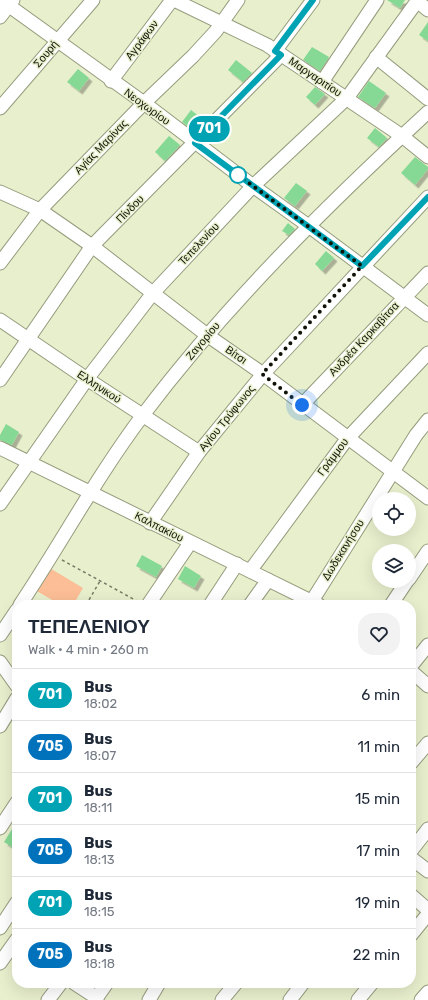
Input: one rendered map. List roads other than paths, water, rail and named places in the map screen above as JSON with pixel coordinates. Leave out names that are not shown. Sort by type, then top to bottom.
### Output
[{"type":"street","name":"Σουρή","points":[[0,108],[93,0]]},
{"type":"street","name":"Μαργαριτίου","points":[[173,0],[222,23],[278,53],[402,136],[428,157]]},
{"type":"street","name":"Αγράφων","points":[[111,81],[173,0]]},
{"type":"street","name":"Αγίας Μαρίνας","points":[[0,263],[40,210],[144,103],[193,56],[222,23],[238,0]]},
{"type":"street","name":"Πίνδου","points":[[0,380],[92,246],[195,143],[278,53],[313,0]]},
{"type":"street","points":[[322,82],[377,0]]},
{"type":"street","points":[[417,1],[428,10]]},
{"type":"street","name":"Τεπελενίου","points":[[0,504],[87,379],[153,293],[253,186],[347,98],[417,1]]},
{"type":"street","name":"Νεοχωρίου","points":[[8,2],[57,41],[111,81],[144,103],[195,143],[310,226],[428,315]]},
{"type":"street","points":[[0,17],[8,2]]},
{"type":"street","points":[[376,58],[428,99]]},
{"type":"street","name":"Ζαγορίου","points":[[23,600],[90,493],[143,415],[206,335],[310,226],[428,112]]},
{"type":"street","name":"Βίτσι","points":[[0,192],[40,210],[92,246],[206,335],[262,374],[392,473],[428,498]]},
{"type":"street","name":"Αγίου Τρύφωνος","points":[[150,523],[199,452],[262,374],[428,197]]},
{"type":"street","name":"Ανδρέα Καρκαβίτσα","points":[[302,405],[428,274]]},
{"type":"street","name":"Ελληνικού","points":[[0,320],[199,452]]},
{"type":"street","name":"Γράμμου","points":[[250,571],[347,439],[428,353]]},
{"type":"street","name":"Δωδεκανήσου","points":[[317,600],[392,473],[416,435],[428,420]]},
{"type":"street","name":"Καλπακίου","points":[[0,448],[190,543],[237,564],[309,600]]},
{"type":"street","points":[[145,600],[190,543]]},
{"type":"street","points":[[416,568],[428,551]]},
{"type":"street","points":[[213,600],[237,564]]},
{"type":"street","points":[[254,600],[268,580]]},
{"type":"street","points":[[394,600],[403,588]]},
{"type":"street","points":[[0,635],[12,617]]},
{"type":"street","points":[[416,660],[428,645]]},
{"type":"street","points":[[0,662],[12,679]]},
{"type":"street","points":[[416,675],[428,686]]},
{"type":"street","points":[[0,726],[12,706]]},
{"type":"street","points":[[416,758],[428,743]]},
{"type":"street","points":[[0,828],[12,810]]},
{"type":"street","points":[[416,845],[428,829]]},
{"type":"street","points":[[416,862],[428,871]]},
{"type":"street","points":[[416,899],[428,910]]},
{"type":"street","points":[[0,928],[12,910]]},
{"type":"street","points":[[416,929],[428,914]]},
{"type":"street","points":[[0,935],[12,941]]},
{"type":"street","points":[[0,963],[12,948]]},
{"type":"street","points":[[48,1000],[57,988]]},
{"type":"street","points":[[81,988],[96,999],[104,988]]},
{"type":"street","points":[[149,1000],[157,988]]},
{"type":"street","points":[[290,1000],[299,988]]},
{"type":"street","points":[[358,1000],[368,988]]}]
